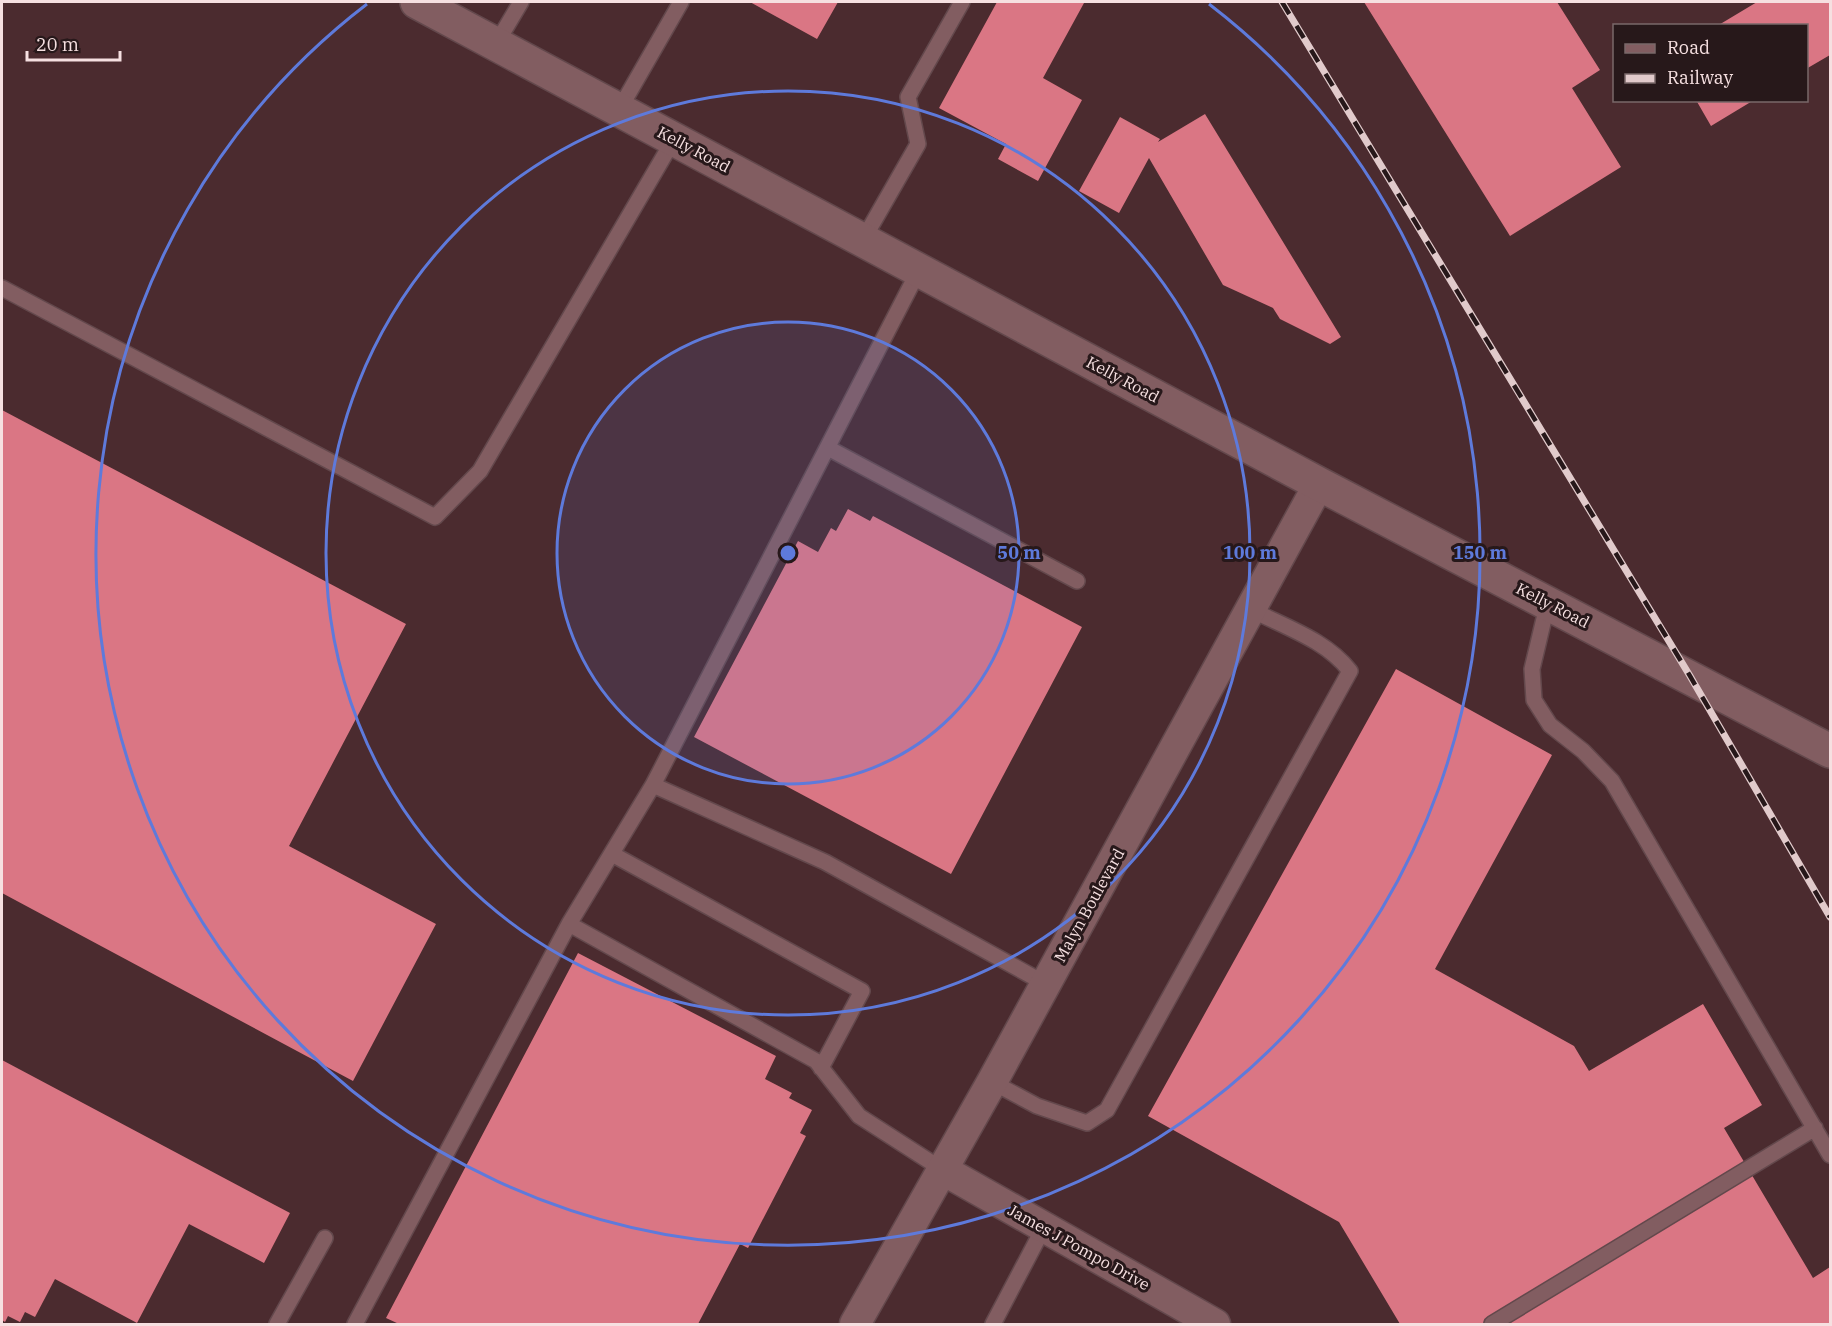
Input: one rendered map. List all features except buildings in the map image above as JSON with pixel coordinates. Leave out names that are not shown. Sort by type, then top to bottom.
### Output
[{"type":"street","name":"Kelly Road","points":[[417,2],[1319,484],[1830,751]]},
{"type":"street","name":"Malyn Boulevard","points":[[855,1324],[992,1082],[1319,484]]},
{"type":"street","name":"James J Pompo Drive","points":[[943,1170],[1215,1324]]},
{"type":"lane","points":[[496,44],[521,2]]},
{"type":"lane","points":[[619,110],[681,2]]},
{"type":"lane","points":[[863,240],[918,144],[908,97],[962,2]]},
{"type":"lane","points":[[2,288],[435,517],[480,471],[674,139]]},
{"type":"lane","points":[[355,1324],[569,924],[653,786],[919,270]]},
{"type":"lane","points":[[828,448],[1077,581]]},
{"type":"lane","points":[[1548,602],[1532,669],[1534,700],[1550,725],[1583,751],[1612,781],[1830,1155]]},
{"type":"lane","points":[[992,1082],[1037,1106],[1087,1123],[1107,1110],[1350,671],[1339,657],[1323,646],[1250,609]]},
{"type":"lane","points":[[653,786],[825,862],[1046,984]]},
{"type":"lane","points":[[612,854],[862,991],[821,1068]]},
{"type":"lane","points":[[569,924],[816,1061],[859,1116],[943,1170]]},
{"type":"lane","points":[[1492,1324],[1815,1128]]},
{"type":"lane","points":[[993,1324],[1044,1227]]},
{"type":"lane","points":[[277,1324],[325,1238]]},
{"type":"railway","points":[[1282,2],[1690,676],[1830,917]]}]
